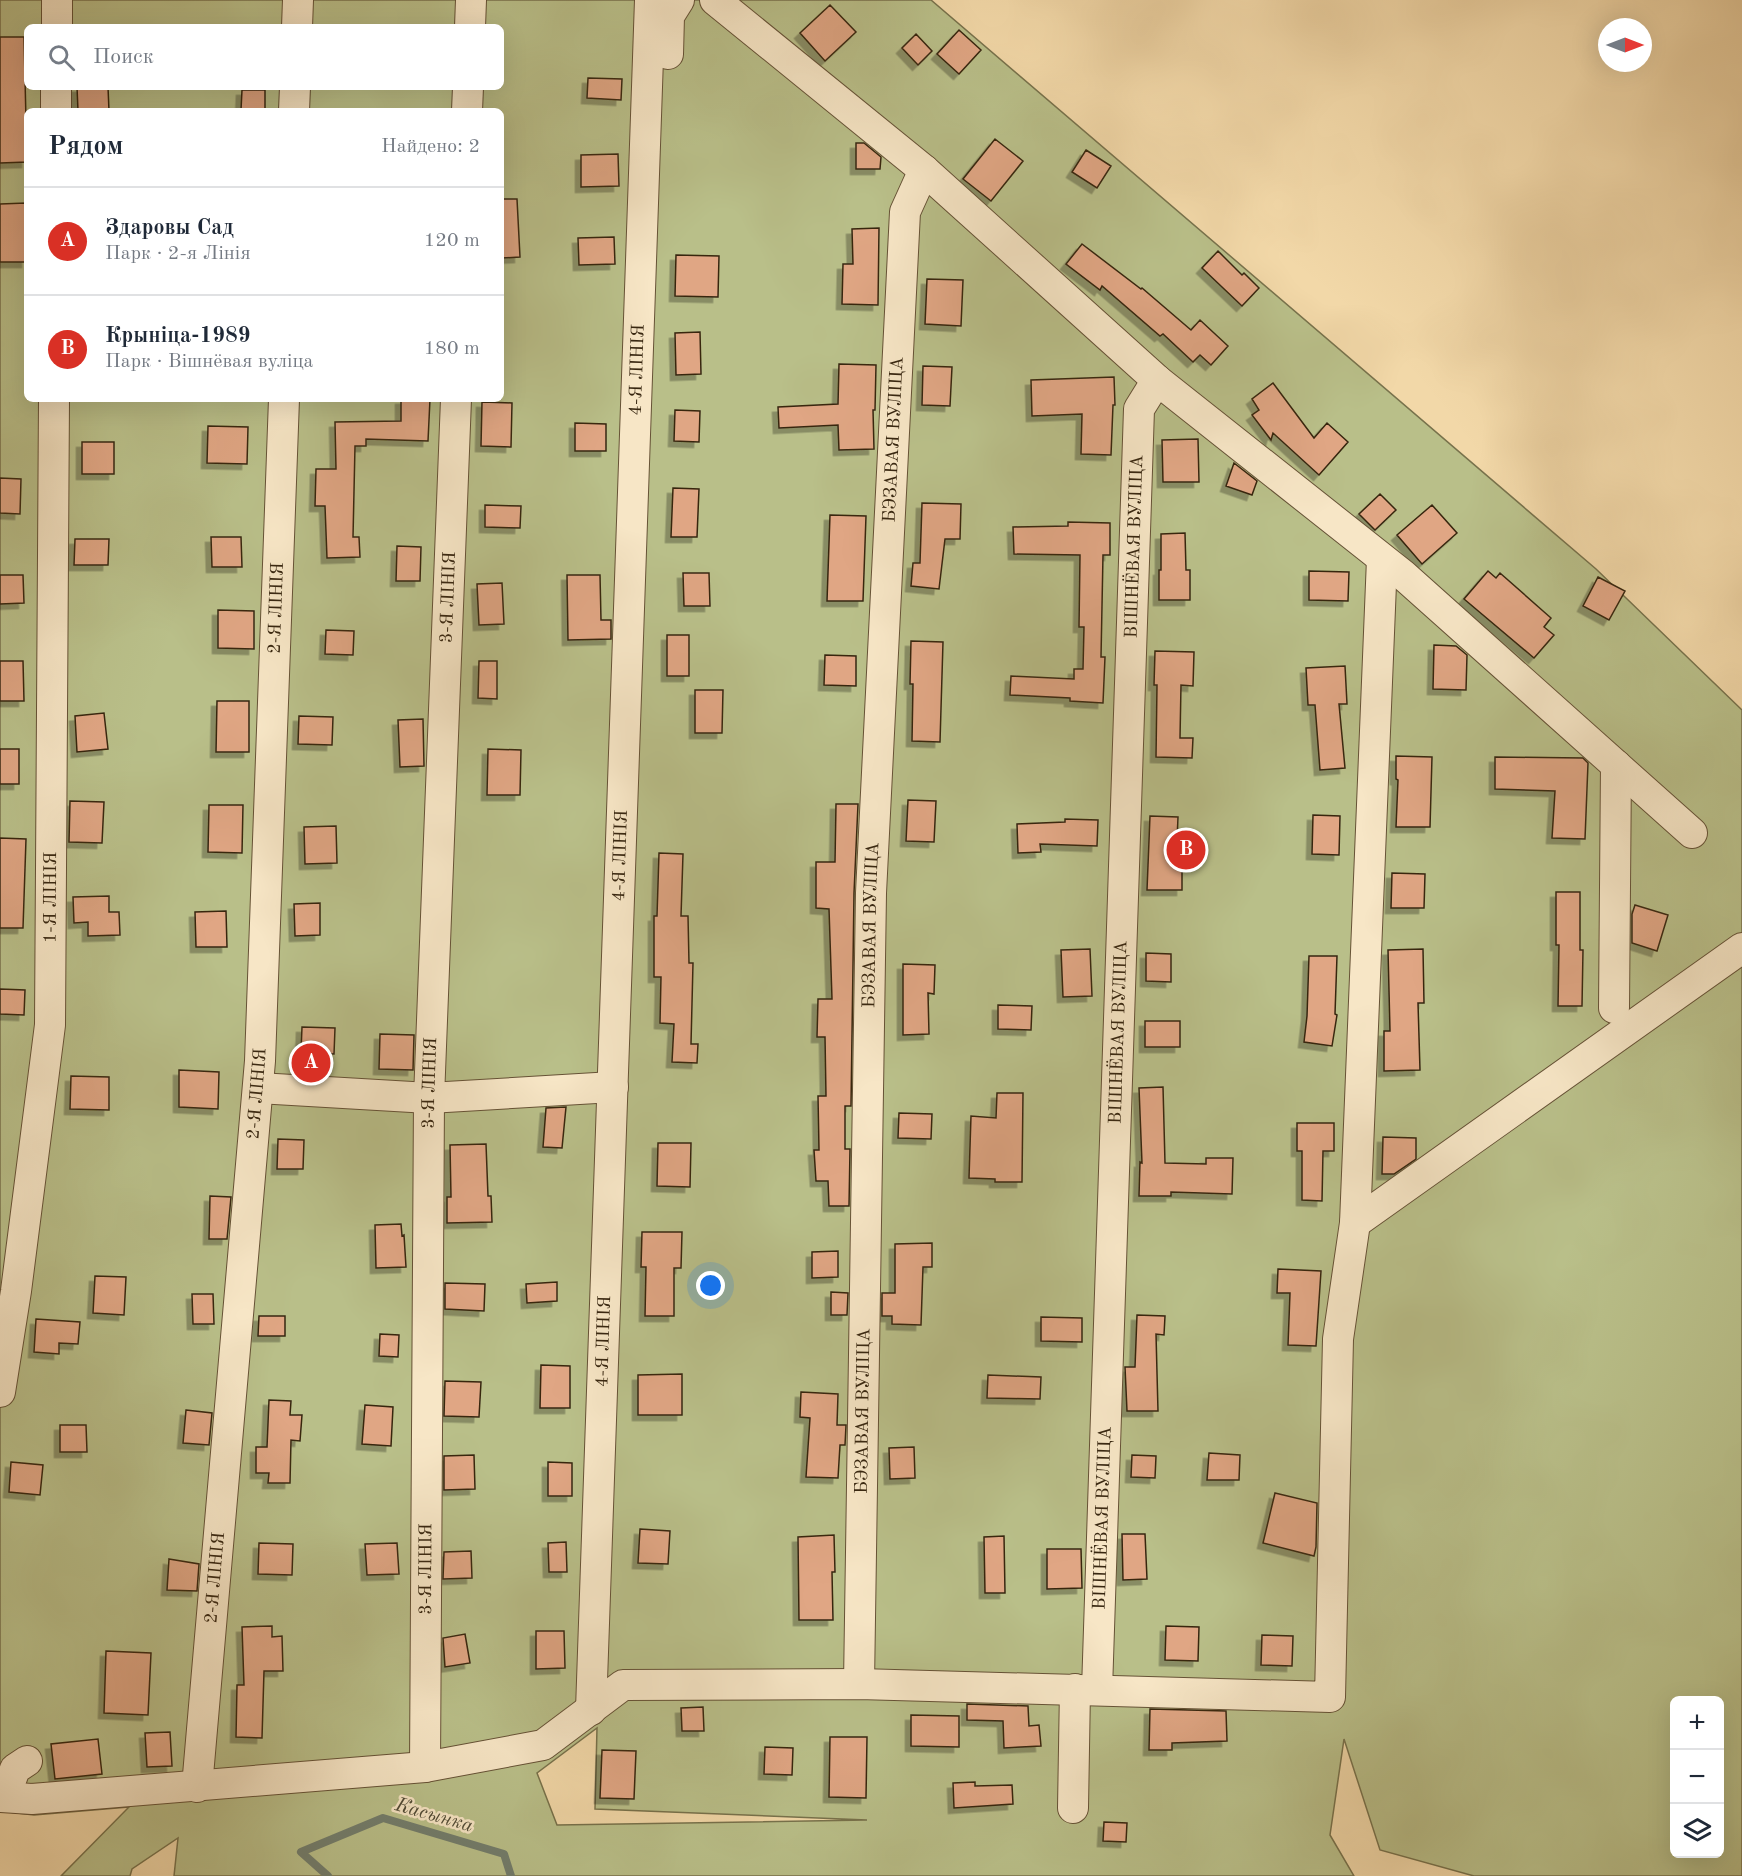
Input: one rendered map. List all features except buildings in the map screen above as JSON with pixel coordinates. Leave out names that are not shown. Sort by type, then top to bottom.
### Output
[{"type":"street","points":[[57,0],[57,24]]},
{"type":"street","points":[[297,24],[298,0]]},
{"type":"street","points":[[470,24],[471,0]]},
{"type":"street","name":"4-Я ЛІНІЯ","points":[[591,1710],[650,0]]},
{"type":"street","points":[[600,1468],[619,1397],[669,16],[679,0]]},
{"type":"street","points":[[715,0],[924,170],[1157,380],[1411,582],[1692,833]]},
{"type":"street","points":[[56,90],[56,108]]},
{"type":"street","points":[[294,108],[295,90]]},
{"type":"street","points":[[467,108],[468,90]]},
{"type":"street","name":"БЭЗАВАЯ ВУЛІЦА","points":[[859,1684],[871,892],[905,212],[924,170]]},
{"type":"street","name":"ВІШНЁВАЯ ВУЛІЦА","points":[[1073,1808],[1086,1689],[1139,409],[1157,380]]},
{"type":"street","name":"1-Я ЛІНІЯ","points":[[0,1392],[16,1291],[50,1025],[54,402]]},
{"type":"street","name":"2-Я ЛІНІЯ","points":[[197,1787],[258,1088],[284,402]]},
{"type":"street","name":"3-Я ЛІНІЯ","points":[[424,1767],[429,1098],[456,402]]},
{"type":"street","points":[[27,1761],[15,1769],[2,1797],[32,1799],[424,1767],[543,1745],[623,1685],[859,1684],[1330,1697],[1338,1339],[1355,1222],[1382,560]]},
{"type":"street","points":[[1614,1008],[1616,765]]},
{"type":"street","points":[[1355,1222],[1742,948]]},
{"type":"street","points":[[258,1088],[429,1098],[613,1087]]},
{"type":"green space","points":[[0,0],[931,0],[1596,569],[1742,710],[1742,1876],[1474,1876],[1380,1850],[1344,1739],[1330,1835],[1354,1876],[174,1876],[178,1838],[132,1869],[130,1876],[61,1876],[129,1807],[34,1815],[0,1811]],"holes":[[[597,1728],[595,1809],[867,1820],[557,1825],[537,1773]]]},
{"type":"waterway","name":"Касынка","points":[[328,1876],[301,1852],[383,1818],[504,1854],[511,1876]]},
{"type":"place","name":"Крыніца-1989","points":[[1186,850]]},
{"type":"place","name":"Здаровы Сад","points":[[311,1063]]}]
